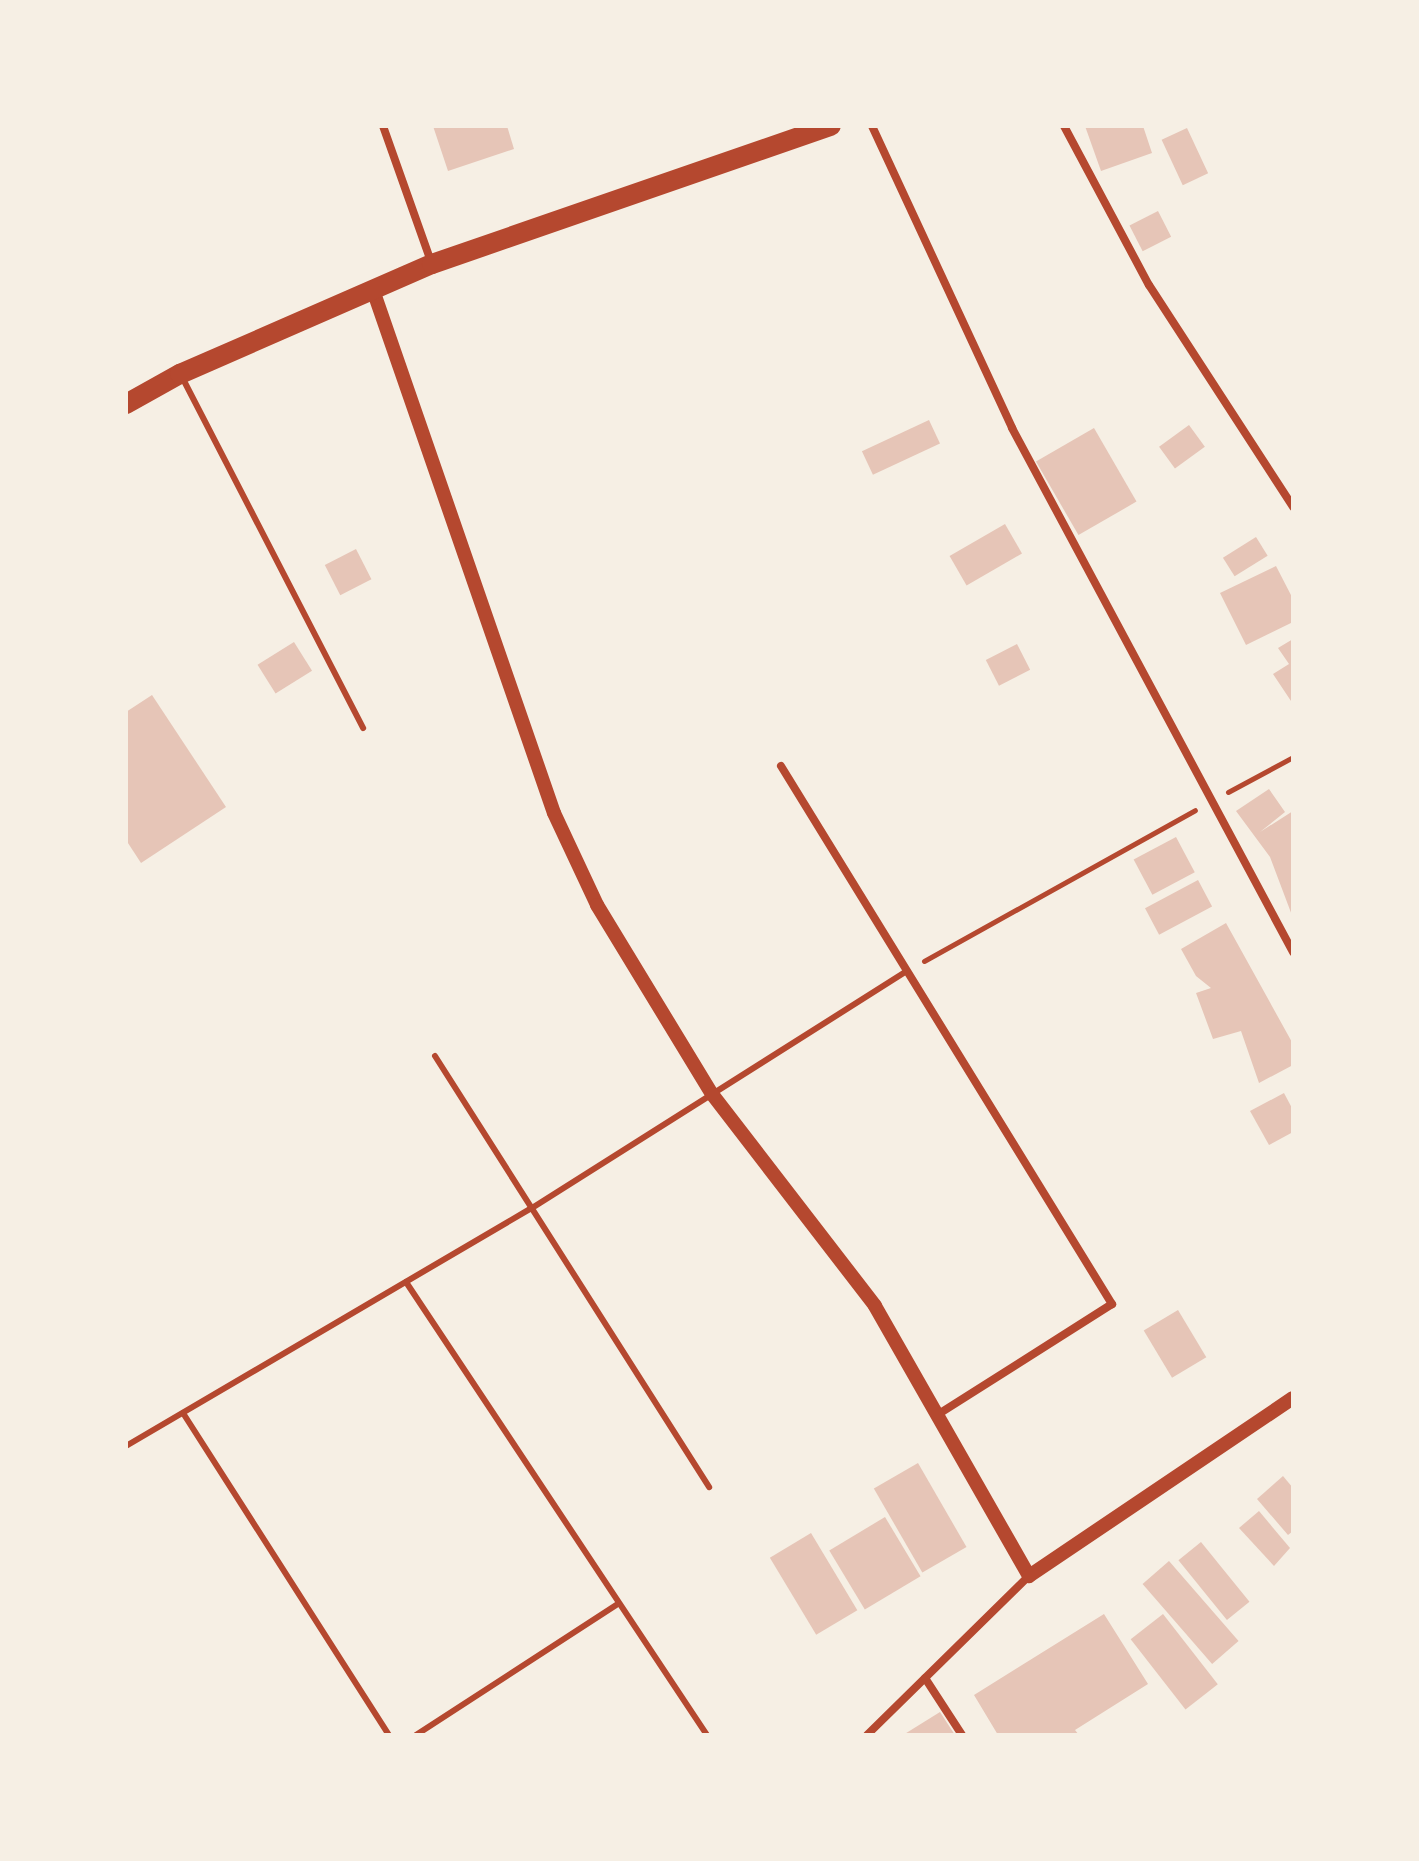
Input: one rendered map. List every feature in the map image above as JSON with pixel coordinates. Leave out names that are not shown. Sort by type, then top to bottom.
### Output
[{"type":"main road","points":[[126,404],[180,374],[432,264],[831,126]]},
{"type":"street","points":[[383,126],[432,264]]},
{"type":"street","points":[[872,126],[1012,428],[1293,952]]},
{"type":"street","points":[[1064,126],[1149,285],[1293,507]]},
{"type":"street","points":[[373,290],[554,813],[597,905],[712,1094],[875,1306],[1029,1576]]},
{"type":"street","points":[[781,766],[1112,1304],[937,1415]]},
{"type":"street","points":[[867,1735],[1029,1576],[1293,1398]]},
{"type":"street","points":[[925,1678],[962,1735]]},
{"type":"lane","points":[[180,374],[363,728]]},
{"type":"lane","points":[[126,1446],[532,1208],[906,972]]},
{"type":"lane","points":[[435,1056],[709,1487]]},
{"type":"lane","points":[[406,1282],[707,1735]]},
{"type":"lane","points":[[183,1413],[389,1735]]},
{"type":"lane","points":[[416,1735],[618,1604]]},
{"type":"path","points":[[906,972],[1293,757]]},
{"type":"building","points":[[433,126],[507,126],[514,149],[448,171]]},
{"type":"building","points":[[1085,126],[1143,126],[1152,153],[1101,171]]},
{"type":"building","points":[[1187,128],[1208,173],[1183,185],[1162,140]]},
{"type":"building","points":[[1158,211],[1171,237],[1143,251],[1129,226]]},
{"type":"building","points":[[929,420],[940,444],[873,475],[862,451]]},
{"type":"building","points":[[1189,425],[1205,447],[1175,469],[1159,447]]},
{"type":"building","points":[[1094,428],[1136,502],[1078,535],[1036,462]]},
{"type":"building","points":[[1005,524],[1022,553],[967,585],[950,556]]},
{"type":"building","points":[[1256,537],[1268,556],[1235,576],[1223,558]]},
{"type":"building","points":[[356,549],[371,579],[340,595],[325,565]]},
{"type":"building","points":[[1276,566],[1293,599],[1293,622],[1246,645],[1220,593]]},
{"type":"building","points":[[1293,639],[1293,704],[1273,674],[1289,664],[1278,648]]},
{"type":"building","points":[[294,642],[312,671],[276,694],[258,665]]},
{"type":"building","points":[[1017,644],[1030,670],[999,686],[986,660]]},
{"type":"building","points":[[152,695],[226,807],[141,863],[126,840],[126,712]]},
{"type":"building","points":[[1269,789],[1285,812],[1260,832],[1293,811],[1293,918],[1270,857],[1236,811]]},
{"type":"building","points":[[1176,837],[1195,872],[1152,895],[1134,860]]},
{"type":"building","points":[[1198,880],[1212,906],[1159,935],[1145,908]]},
{"type":"building","points":[[1226,923],[1293,1044],[1293,1065],[1259,1083],[1241,1031],[1213,1039],[1196,993],[1211,988],[1196,976],[1181,949]]},
{"type":"building","points":[[1284,1093],[1293,1110],[1293,1132],[1269,1145],[1250,1111]]},
{"type":"building","points":[[1178,1310],[1206,1357],[1172,1378],[1144,1331]]},
{"type":"building","points":[[918,1463],[967,1547],[922,1573],[874,1488]]},
{"type":"building","points":[[1283,1476],[1293,1488],[1293,1531],[1288,1535],[1257,1499]]},
{"type":"building","points":[[1259,1511],[1290,1548],[1274,1566],[1239,1528]]},
{"type":"building","points":[[885,1517],[921,1576],[865,1610],[829,1550]]},
{"type":"building","points":[[811,1533],[857,1610],[816,1635],[770,1558]]},
{"type":"building","points":[[1201,1542],[1249,1602],[1227,1620],[1178,1560]]},
{"type":"building","points":[[1169,1561],[1239,1641],[1212,1664],[1143,1584]]},
{"type":"building","points":[[1104,1614],[1148,1684],[1075,1730],[1079,1735],[998,1735],[974,1695]]},
{"type":"building","points":[[1163,1614],[1218,1684],[1185,1709],[1131,1639]]},
{"type":"building","points":[[940,1712],[955,1735],[903,1735]]}]
